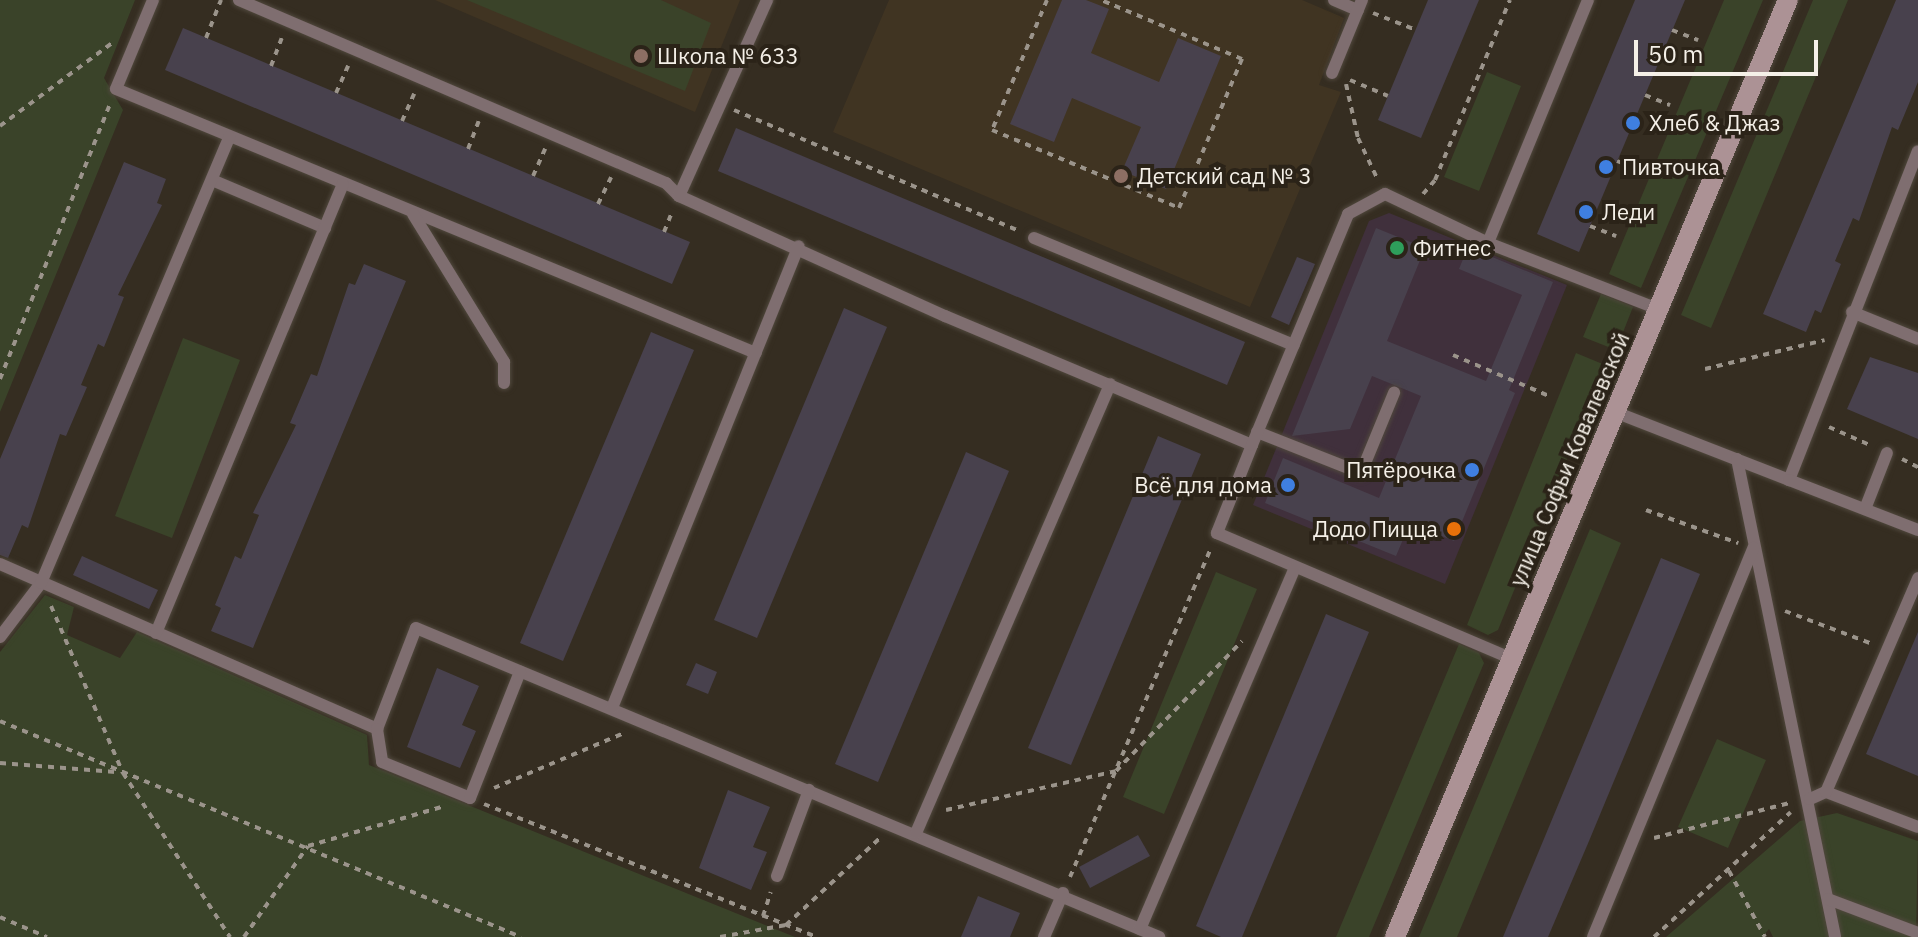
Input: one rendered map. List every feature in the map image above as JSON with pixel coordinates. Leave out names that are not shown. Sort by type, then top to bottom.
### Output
[{"type":"street","name":"улица Софьи Ковалевской","points":[[1395,937],[1788,0]]},
{"type":"lane","points":[[153,0],[116,89],[756,353]]},
{"type":"lane","points":[[239,0],[270,6],[289,22],[666,183],[679,196],[799,246],[945,316],[1252,445]]},
{"type":"lane","points":[[679,196],[767,0]]},
{"type":"lane","points":[[1332,73],[1360,6],[1334,0]]},
{"type":"lane","points":[[1488,243],[1588,0]]},
{"type":"lane","points":[[0,637],[41,583],[229,137]]},
{"type":"lane","points":[[1789,480],[1852,312],[1918,151]]},
{"type":"lane","points":[[212,180],[325,228]]},
{"type":"lane","points":[[156,633],[343,184]]},
{"type":"lane","points":[[1512,659],[1217,533],[1257,432],[1348,214],[1385,194],[1488,243],[1658,309]]},
{"type":"lane","points":[[413,214],[504,362],[504,383]]},
{"type":"lane","points":[[1034,238],[1294,345]]},
{"type":"lane","points":[[612,708],[799,246]]},
{"type":"lane","points":[[1852,312],[1918,339]]},
{"type":"lane","points":[[916,833],[1110,384]]},
{"type":"lane","points":[[1257,432],[1361,473],[1394,393]]},
{"type":"lane","points":[[1615,412],[1918,530]]},
{"type":"lane","points":[[1865,509],[1887,453]]},
{"type":"lane","points":[[1737,459],[1753,548],[1810,799],[1835,937]]},
{"type":"lane","points":[[1593,937],[1753,548]]},
{"type":"lane","points":[[0,564],[377,729]]},
{"type":"lane","points":[[1140,929],[1295,568]]},
{"type":"lane","points":[[1826,792],[1918,578]]},
{"type":"lane","points":[[520,672],[470,798],[382,762],[377,729],[416,628],[1063,893],[1159,937]]},
{"type":"lane","points":[[777,876],[809,790]]},
{"type":"lane","points":[[1810,799],[1826,792],[1917,823]]},
{"type":"lane","points":[[1044,937],[1063,893]]},
{"type":"lane","points":[[1828,899],[1918,933]]},
{"type":"path","points":[[206,38],[221,0]]},
{"type":"path","points":[[1047,0],[992,130],[1179,208],[1242,59],[1101,0]]},
{"type":"path","points":[[1411,207],[1435,180],[1510,0]]},
{"type":"path","points":[[1360,6],[1416,30]]},
{"type":"path","points":[[0,126],[145,18]]},
{"type":"path","points":[[271,66],[289,22]]},
{"type":"path","points":[[1672,30],[1698,40]]},
{"type":"path","points":[[336,93],[355,50]]},
{"type":"path","points":[[402,121],[421,78]]},
{"type":"path","points":[[1385,194],[1358,138],[1345,78],[1388,96]]},
{"type":"path","points":[[0,379],[116,89]]},
{"type":"path","points":[[1645,95],[1670,105]]},
{"type":"path","points":[[721,104],[1034,238]]},
{"type":"path","points":[[468,149],[486,106]]},
{"type":"path","points":[[533,176],[552,134]]},
{"type":"path","points":[[1617,161],[1643,171]]},
{"type":"path","points":[[598,204],[618,162]]},
{"type":"path","points":[[1590,226],[1616,236]]},
{"type":"path","points":[[1705,369],[1843,336]]},
{"type":"path","points":[[1453,355],[1549,396]]},
{"type":"path","points":[[1812,419],[1918,467]]},
{"type":"path","points":[[1646,510],[1753,548]]},
{"type":"path","points":[[1063,893],[1217,533]]},
{"type":"path","points":[[41,583],[123,773],[230,937]]},
{"type":"path","points":[[1766,603],[1887,650]]},
{"type":"path","points":[[925,815],[1116,771],[1248,635]]},
{"type":"path","points":[[0,721],[308,846],[521,937]]},
{"type":"path","points":[[244,937],[308,846],[470,798],[647,723]]},
{"type":"path","points":[[0,763],[123,773]]},
{"type":"path","points":[[470,798],[816,937]]},
{"type":"path","points":[[1632,844],[1751,810],[1810,799]]},
{"type":"path","points":[[1654,937],[1810,799]]},
{"type":"path","points":[[720,937],[786,925],[895,824]]},
{"type":"path","points":[[1729,871],[1765,937]]},
{"type":"path","points":[[763,916],[777,876]]},
{"type":"path","points":[[0,917],[47,937]]},
{"type":"shaded area","name":"Школа № 633","points":[[435,0],[740,0],[695,112]]},
{"type":"shaded area","name":"Детский сад № 3","points":[[889,0],[1302,0],[1344,18],[1319,85],[1341,92],[1250,307],[833,132]]},
{"type":"shaded area","points":[[1389,213],[1567,285],[1445,584],[1253,505],[1369,221]]},
{"type":"green space","points":[[0,0],[135,0],[104,78],[123,110],[0,412]]},
{"type":"green space","name":"Школа № 633","points":[[467,0],[661,0],[711,23],[685,91]]},
{"type":"green space","points":[[1724,0],[1763,0],[1641,288],[1609,274]]},
{"type":"green space","points":[[1813,0],[1848,0],[1711,328],[1681,315]]},
{"type":"green space","points":[[1487,72],[1521,86],[1479,191],[1444,177]]},
{"type":"green space","points":[[1601,294],[1633,307],[1616,350],[1583,337]]},
{"type":"green space","points":[[183,338],[240,360],[172,538],[115,516]]},
{"type":"green space","points":[[1576,353],[1605,365],[1498,630],[1488,635],[1467,625]]},
{"type":"green space","points":[[1590,529],[1621,543],[1457,937],[1419,937]]},
{"type":"green space","points":[[1216,572],[1257,589],[1164,814],[1123,797]]},
{"type":"green space","points":[[45,595],[74,607],[67,635],[120,658],[137,632],[367,735],[369,765],[795,937],[0,937],[0,652]]},
{"type":"green space","points":[[1459,644],[1479,653],[1484,663],[1369,937],[1336,937]]},
{"type":"green space","points":[[1717,739],[1766,760],[1728,848],[1678,827]]},
{"type":"green space","points":[[1837,813],[1918,841],[1916,937],[1773,937],[1769,929],[1762,937],[1666,937],[1800,821]]},
{"type":"building","points":[[1062,0],[1086,0],[1109,9],[1091,53],[1159,82],[1178,38],[1221,56],[1166,189],[1122,171],[1141,127],[1072,98],[1054,142],[1010,124]]},
{"type":"building","points":[[1428,0],[1479,0],[1421,138],[1378,120]]},
{"type":"building","points":[[1635,0],[1685,0],[1579,252],[1537,234]]},
{"type":"building","points":[[1896,0],[1918,0],[1918,82],[1898,130],[1892,127],[1859,221],[1853,218],[1835,261],[1841,264],[1821,313],[1815,310],[1806,332],[1763,314]]},
{"type":"building","points":[[183,28],[690,242],[672,284],[165,70]]},
{"type":"building","points":[[736,128],[1245,342],[1227,385],[718,171]]},
{"type":"building","points":[[124,162],[166,179],[157,203],[162,205],[118,295],[124,297],[104,347],[98,344],[81,385],[87,387],[66,436],[60,434],[28,528],[22,525],[8,558],[0,555],[0,459]]},
{"type":"building","points":[[1376,228],[1425,248],[1387,341],[1486,381],[1522,295],[1459,269],[1468,247],[1553,282],[1509,390],[1515,393],[1454,541],[1410,523],[1396,556],[1265,503],[1283,458],[1379,498],[1421,396],[1372,376],[1350,429],[1292,436]]},
{"type":"building","points":[[1297,257],[1315,264],[1289,325],[1271,317]]},
{"type":"building","points":[[364,264],[406,281],[253,648],[211,631],[221,608],[215,605],[235,556],[241,559],[259,515],[253,513],[296,425],[290,423],[311,374],[317,376],[349,283],[355,285]]},
{"type":"building","points":[[844,308],[887,327],[757,638],[714,620]]},
{"type":"building","points":[[651,332],[694,350],[563,661],[520,643]]},
{"type":"building","points":[[1870,357],[1918,373],[1918,439],[1847,409]]},
{"type":"building","points":[[1158,436],[1201,454],[1071,765],[1028,748]]},
{"type":"building","points":[[966,452],[1009,471],[878,782],[835,764]]},
{"type":"building","points":[[82,556],[158,590],[149,609],[73,575]]},
{"type":"building","points":[[1661,558],[1700,574],[1589,841],[1548,937],[1503,937]]},
{"type":"building","points":[[1326,614],[1369,632],[1242,937],[1221,937],[1196,926]]},
{"type":"building","points":[[1918,632],[1918,776],[1866,754]]},
{"type":"building","points":[[696,663],[717,672],[708,694],[686,685]]},
{"type":"building","points":[[437,668],[479,686],[462,725],[476,731],[460,768],[407,747]]},
{"type":"building","points":[[728,790],[770,807],[753,847],[767,852],[751,890],[699,868]]},
{"type":"building","points":[[1138,835],[1150,856],[1090,888],[1079,867]]},
{"type":"building","points":[[978,896],[1020,913],[1010,937],[961,937]]},
{"type":"place","name":"Школа № 633","points":[[641,56]]},
{"type":"place","name":"Хлеб & Джаз","points":[[1633,123]]},
{"type":"place","name":"Пивточка","points":[[1606,167]]},
{"type":"place","name":"Детский сад № 3","points":[[1121,176]]},
{"type":"place","name":"Леди","points":[[1586,212]]},
{"type":"place","name":"Фитнес","points":[[1397,248]]},
{"type":"place","name":"Пятёрочка","points":[[1472,470]]},
{"type":"place","name":"Всё для дома","points":[[1288,485]]},
{"type":"place","name":"Додо Пицца","points":[[1454,529]]}]
